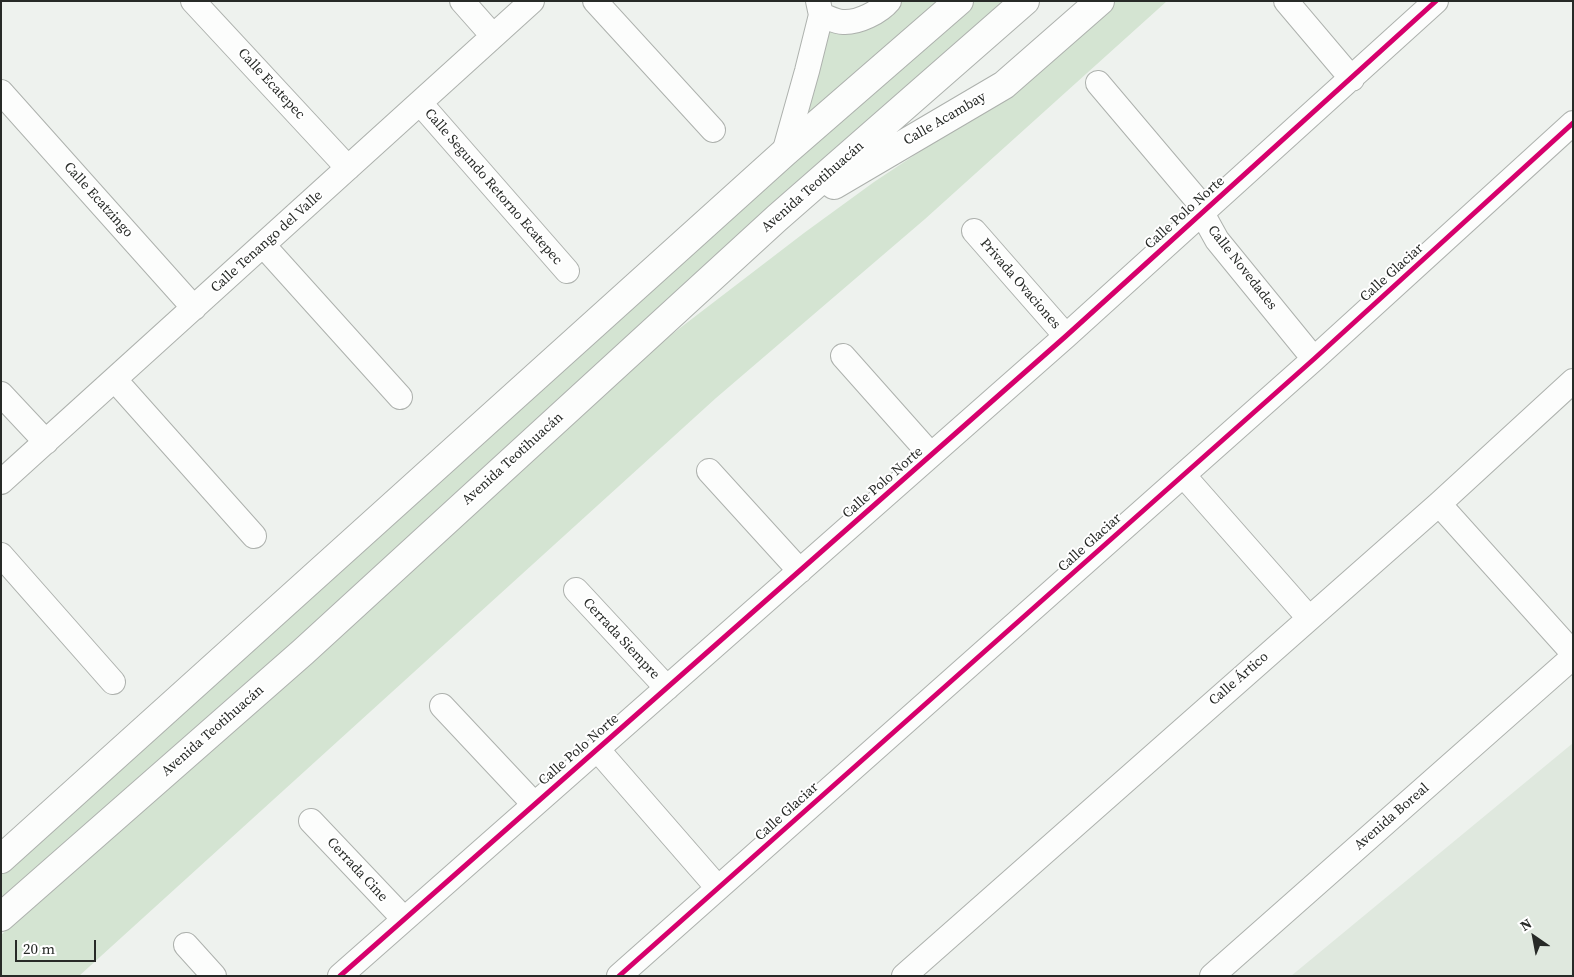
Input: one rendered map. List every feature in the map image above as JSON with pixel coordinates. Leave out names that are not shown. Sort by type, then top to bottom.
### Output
[{"type":"main road","points":[[1,859],[784,153],[960,1]]},
{"type":"main road","name":"Avenida Teotihuacán","points":[[1,917],[310,646],[777,218],[1025,1]]},
{"type":"main road","name":"Calle Acambay","points":[[777,218],[1004,85],[1100,1]]},
{"type":"street","name":"Calle Ecatepec","points":[[193,1],[348,168]]},
{"type":"street","points":[[462,1],[494,36]]},
{"type":"street","name":"Calle Tenango del Valle","points":[[1,482],[532,1]]},
{"type":"street","points":[[594,1],[714,130]]},
{"type":"street","points":[[784,153],[807,71],[819,8],[843,22],[867,17],[889,1]]},
{"type":"street","points":[[1286,1],[1352,79]]},
{"type":"street","name":"Calle Polo Norte","points":[[340,976],[1066,336],[1436,1]]},
{"type":"street","name":"Calle Novedades","points":[[1098,84],[1197,200],[1217,240],[1314,359]]},
{"type":"street","name":"Calle Ecatzingo","points":[[1,92],[194,308]]},
{"type":"street","name":"Calle Segundo Retorno Ecatepec","points":[[420,103],[567,271]]},
{"type":"street","name":"Calle Glaciar","points":[[619,976],[1184,476],[1573,124]]},
{"type":"street","name":"Privada Ovaciones","points":[[974,231],[1066,336]]},
{"type":"street","points":[[263,245],[400,397]]},
{"type":"street","points":[[844,356],[931,455]]},
{"type":"street","points":[[114,380],[254,536]]},
{"type":"street","name":"Calle Ártico","points":[[906,975],[1438,504],[1573,381]]},
{"type":"street","points":[[1,394],[46,442]]},
{"type":"street","points":[[709,471],[800,571]]},
{"type":"street","points":[[1184,476],[1308,618]]},
{"type":"street","points":[[1438,504],[1573,653]]},
{"type":"street","points":[[1,555],[113,682]]},
{"type":"street","name":"Cerrada Siempre","points":[[576,590],[667,688]]},
{"type":"street","name":"Avenida Boreal","points":[[1212,976],[1573,657]]},
{"type":"street","points":[[442,706],[534,804]]},
{"type":"street","points":[[597,749],[718,888]]},
{"type":"street","name":"Cerrada Cine","points":[[311,821],[404,919]]},
{"type":"street","points":[[186,945],[214,976]]},
{"type":"shaded area","points":[[1573,743],[1573,976],[1291,976]]},
{"type":"green space","points":[[894,1],[946,1],[804,126],[824,20]]},
{"type":"green space","points":[[965,1],[1018,1],[1,912],[1,866]]},
{"type":"green space","points":[[1116,1],[1167,1],[925,219],[716,398],[79,976],[1,976],[1,935],[620,374],[804,233],[874,182],[1023,83]]},
{"type":"cycle path","points":[[340,976],[1066,336],[1436,1]]},
{"type":"cycle path","points":[[619,976],[1314,359],[1573,123]]}]
